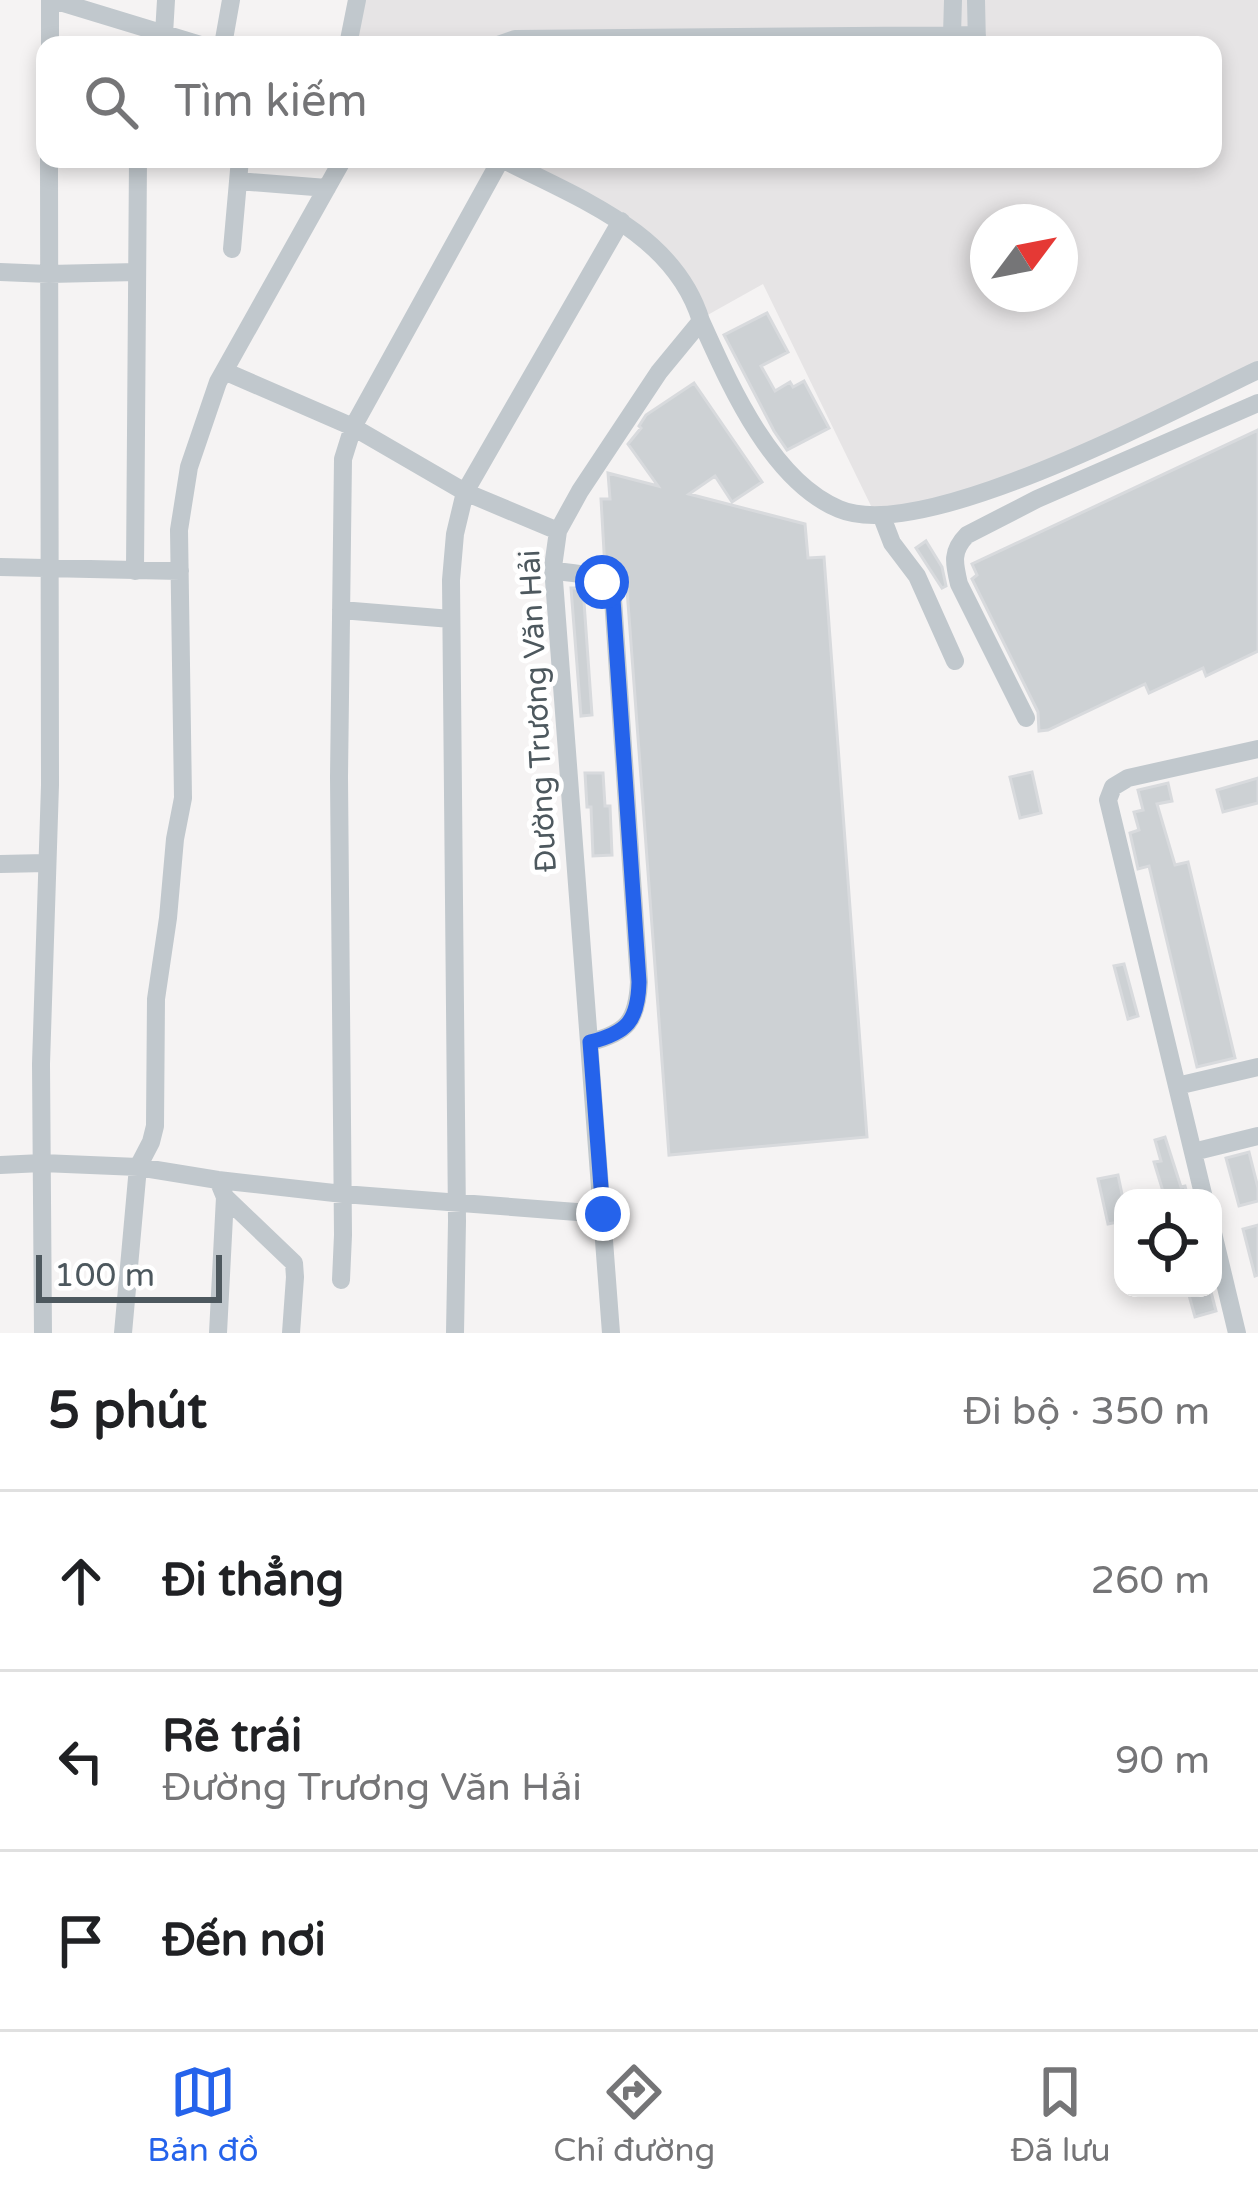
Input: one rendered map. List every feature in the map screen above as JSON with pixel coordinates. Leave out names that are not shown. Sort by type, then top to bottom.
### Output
[{"type":"street","points":[[50,36],[51,0],[140,36],[171,36]]},
{"type":"street","points":[[164,34],[166,0]]},
{"type":"street","points":[[225,36],[231,0]]},
{"type":"street","points":[[350,36],[357,0]]},
{"type":"street","points":[[952,0],[952,35]]},
{"type":"street","points":[[976,0],[977,36]]},
{"type":"street","points":[[948,36],[957,36]]},
{"type":"street","points":[[43,1333],[41,1064],[50,785],[49,168]]},
{"type":"street","points":[[135,571],[138,168]]},
{"type":"street","points":[[232,249],[239,168]]},
{"type":"street","points":[[123,1333],[137,1167],[155,1126],[156,999],[184,798],[182,498],[198,437],[224,371],[338,168]]},
{"type":"street","points":[[340,1280],[339,777],[346,447],[352,428],[497,168]]},
{"type":"street","points":[[519,168],[621,221],[664,256],[694,299],[725,376],[765,445],[821,500],[840,510],[882,517],[940,507],[1011,483],[1258,370]]},
{"type":"street","points":[[238,181],[327,188]]},
{"type":"street","points":[[455,1333],[453,549],[465,492],[621,221]]},
{"type":"street","points":[[0,272],[136,272]]},
{"type":"street","name":"Đường Trương Văn Hải","points":[[611,1333],[554,571],[558,531],[580,490],[649,386],[700,321]]},
{"type":"street","points":[[224,371],[352,428],[465,492],[558,531]]},
{"type":"street","points":[[1026,718],[958,584],[953,560],[961,542],[1037,499],[1258,403]]},
{"type":"street","points":[[882,517],[892,543],[917,576],[955,662]]},
{"type":"street","points":[[0,567],[180,572]]},
{"type":"street","points":[[554,571],[596,578],[613,599],[638,1006],[622,1030],[590,1042]]},
{"type":"street","points":[[341,610],[452,619]]},
{"type":"street","points":[[1202,1189],[1108,800],[1113,787],[1128,778],[1258,749]]},
{"type":"street","points":[[0,864],[46,863]]},
{"type":"street","points":[[1177,1086],[1258,1067]]},
{"type":"street","points":[[1193,1152],[1258,1136]]},
{"type":"street","points":[[0,1165],[137,1167],[221,1188],[603,1214]]},
{"type":"street","points":[[218,1333],[221,1188]]},
{"type":"street","points":[[221,1188],[294,1262],[291,1333]]},
{"type":"street","points":[[1222,1270],[1238,1333]]},
{"type":"shaded area","points":[[361,0],[1258,0],[1258,366],[1060,458],[939,503],[874,512],[763,284],[704,317],[668,253],[527,168],[1222,168],[1222,36],[355,36]]},
{"type":"building","points":[[767,313],[788,352],[761,366],[775,391],[790,382],[793,387],[804,381],[829,428],[787,450],[724,335]]},
{"type":"building","points":[[694,383],[762,482],[732,502],[715,476],[689,494],[805,524],[808,558],[824,557],[867,1137],[669,1155],[626,576],[614,576],[605,569],[601,499],[610,499],[608,473],[658,486],[628,444],[646,415]]},
{"type":"building","points":[[1258,430],[1258,651],[1206,676],[1203,668],[1149,693],[1145,684],[1039,731],[1038,712],[972,579],[977,575],[972,564]]},
{"type":"building","points":[[926,541],[942,567],[946,586],[942,588],[916,548]]},
{"type":"building","points":[[571,588],[583,588],[592,715],[581,716]]},
{"type":"building","points":[[1032,772],[1041,813],[1020,818],[1010,777]]},
{"type":"building","points":[[585,773],[603,773],[612,855],[593,856]]},
{"type":"building","points":[[1258,778],[1258,803],[1223,812],[1217,790]]},
{"type":"building","points":[[1168,783],[1172,801],[1157,804],[1175,865],[1188,862],[1235,1058],[1197,1067],[1149,866],[1138,869],[1130,833],[1139,830],[1134,812],[1143,810],[1138,790]]},
{"type":"building","points":[[1124,964],[1138,1016],[1128,1019],[1114,966]]},
{"type":"building","points":[[1165,1137],[1181,1187],[1186,1189],[1162,1189],[1154,1162],[1161,1161],[1155,1140]]},
{"type":"building","points":[[1249,1152],[1258,1201],[1239,1206],[1226,1158]]},
{"type":"building","points":[[1118,1175],[1121,1189],[1114,1189],[1114,1223],[1108,1224],[1098,1179]]},
{"type":"building","points":[[1258,1225],[1258,1275],[1255,1276],[1243,1229]]},
{"type":"building","points":[[1189,1297],[1212,1297],[1216,1311],[1195,1317]]},
{"type":"route","points":[[602,582],[613,599],[639,982],[638,1006],[630,1022],[612,1036],[590,1042],[603,1214]]}]
